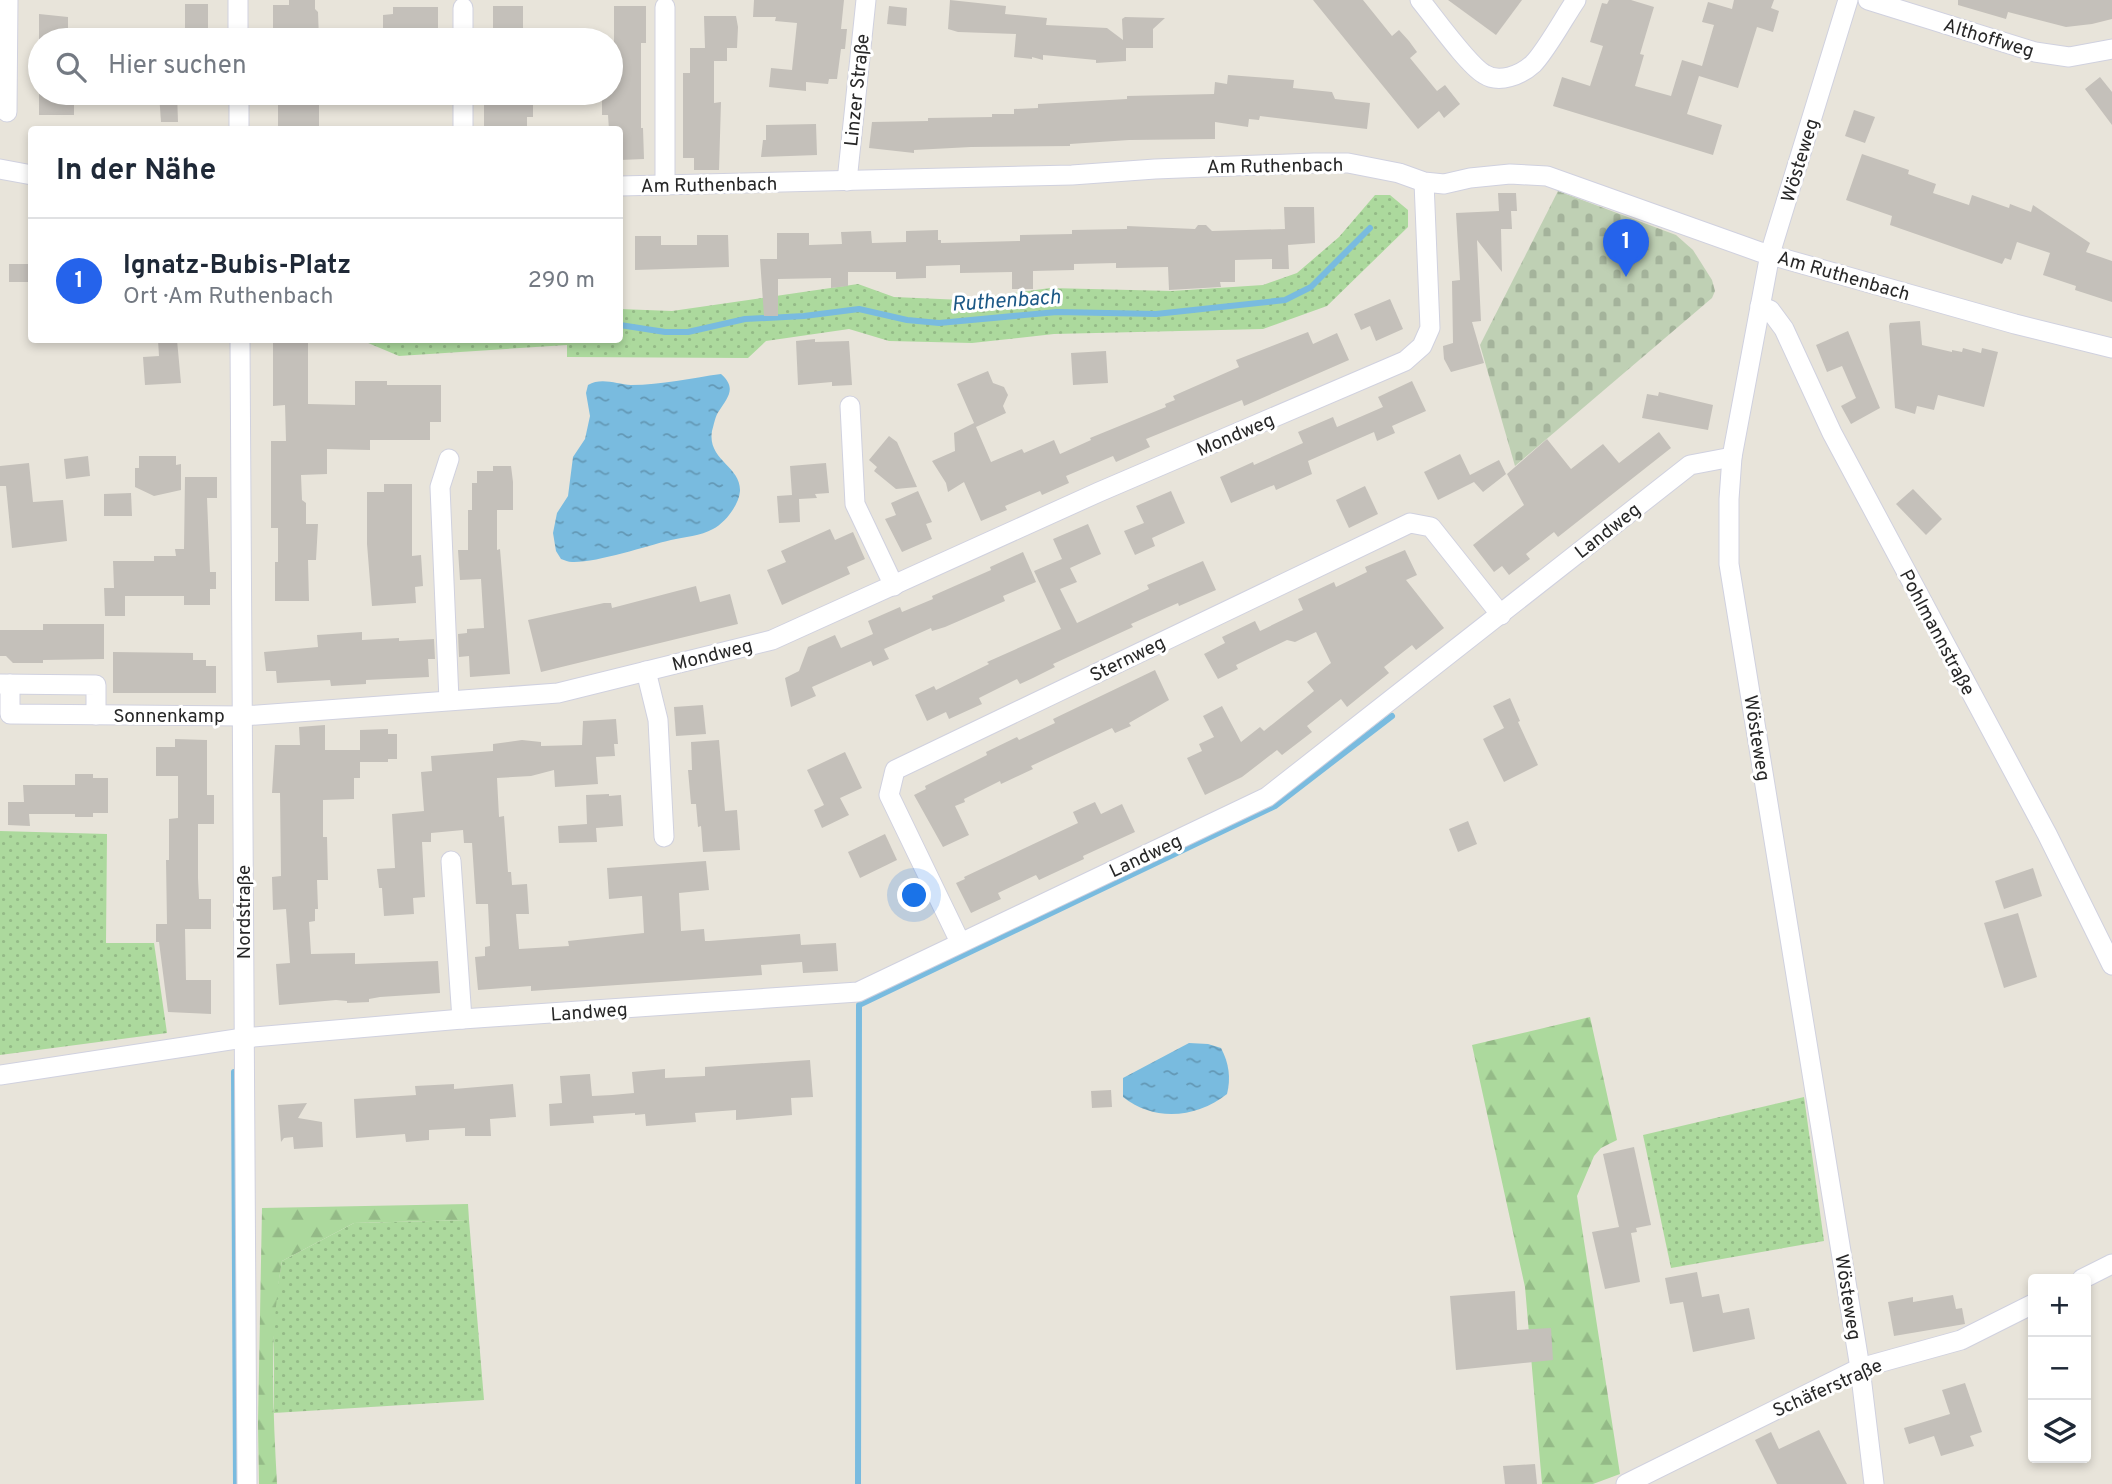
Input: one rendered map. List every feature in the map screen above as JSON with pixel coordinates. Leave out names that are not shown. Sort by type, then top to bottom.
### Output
[{"type":"street","points":[[7,112],[8,0]]},
{"type":"street","points":[[238,0],[238,28]]},
{"type":"street","name":"Linzer Straße","points":[[847,181],[866,0]]},
{"type":"street","points":[[1420,0],[1471,62],[1483,74],[1497,79],[1518,75],[1534,63],[1576,0]]},
{"type":"street","name":"Wösteweg","points":[[1848,0],[1770,254],[1732,457],[1729,564],[1860,1368],[1874,1484]]},
{"type":"street","name":"Althoffweg","points":[[1868,0],[2035,52],[2069,57],[2112,49]]},
{"type":"street","points":[[665,186],[666,7]]},
{"type":"street","points":[[463,8],[463,28]]},
{"type":"street","points":[[239,105],[239,126]]},
{"type":"street","points":[[463,105],[463,126]]},
{"type":"street","name":"Am Ruthenbach","points":[[623,186],[1072,175],[1325,163],[1348,163],[1399,173],[1424,182],[1444,184],[1510,174],[1548,176],[1770,254],[2015,324],[2112,348]]},
{"type":"street","points":[[0,169],[28,174]]},
{"type":"street","name":"Mondweg","points":[[243,716],[558,693],[772,640],[1099,492],[1405,361],[1422,346],[1430,328],[1424,182]]},
{"type":"street","name":"Pohlmannstraße","points":[[1760,306],[1770,310],[1784,329],[1832,433],[2047,834],[2112,965]]},
{"type":"street","name":"Nordstraße","points":[[240,343],[247,1484]]},
{"type":"street","points":[[850,407],[855,504],[894,586]]},
{"type":"street","name":"Landweg","points":[[0,1075],[243,1038],[462,1019],[858,992],[1267,797],[1690,466],[1732,457]]},
{"type":"street","points":[[449,459],[440,487],[440,527],[449,700]]},
{"type":"street","name":"Sternweg","points":[[960,942],[889,795],[895,770],[1410,523],[1431,527],[1501,615]]},
{"type":"street","name":"Mondweg","points":[[646,671],[658,720],[664,837]]},
{"type":"street","name":"Sonnenkamp","points":[[96,715],[96,685],[5,684],[10,714],[96,715],[243,716]]},
{"type":"street","points":[[451,861],[462,1019]]},
{"type":"street","points":[[2091,1274],[2112,1264]]},
{"type":"street","name":"Schäferstraße","points":[[1626,1484],[1860,1368],[1961,1340],[2028,1306]]},
{"type":"green space","points":[[1558,191],[1676,235],[1693,250],[1712,280],[1715,291],[1712,298],[1515,466],[1480,345]]},
{"type":"green space","points":[[1375,195],[1390,195],[1408,210],[1408,227],[1327,306],[1263,329],[1054,334],[972,343],[889,341],[849,329],[766,341],[748,358],[567,357],[567,345],[399,356],[368,343],[623,343],[623,309],[672,311],[858,284],[894,297],[963,300],[1050,288],[1172,291],[1263,285],[1297,273],[1339,237]]},
{"type":"green space","points":[[0,831],[107,834],[106,943],[154,943],[167,1033],[0,1055]]},
{"type":"green space","points":[[1590,1017],[1617,1140],[1601,1148],[1594,1156],[1577,1196],[1620,1474],[1593,1484],[1542,1484],[1525,1287],[1472,1045]]},
{"type":"green space","points":[[1804,1097],[1824,1241],[1671,1268],[1643,1135]]},
{"type":"green space","points":[[468,1204],[469,1220],[354,1223],[282,1261],[274,1345],[273,1400],[277,1484],[259,1484],[262,1208]]},
{"type":"green space","points":[[469,1220],[484,1400],[274,1413],[274,1308],[282,1261],[354,1223]]},
{"type":"water","points":[[721,374],[730,388],[716,418],[712,441],[714,449],[739,482],[740,491],[727,518],[713,529],[698,535],[594,560],[572,562],[561,559],[556,551],[553,533],[557,513],[568,496],[573,457],[585,439],[590,416],[586,393],[588,385],[604,381],[631,385],[654,384]]},
{"type":"water","points":[[1189,1043],[1221,1048],[1228,1071],[1227,1094],[1202,1108],[1175,1114],[1148,1110],[1123,1097],[1123,1078]]},
{"type":"building","points":[[289,0],[315,0],[319,28],[273,28],[273,5],[289,5]]},
{"type":"building","points":[[754,0],[844,0],[841,29],[847,29],[837,79],[829,79],[828,84],[806,82],[806,91],[769,87],[771,68],[792,70],[797,23],[775,21],[776,17],[753,17]]},
{"type":"building","points":[[950,0],[1006,6],[1005,14],[1047,18],[1046,25],[1107,28],[1123,40],[1122,19],[1125,17],[1165,18],[1153,29],[1153,48],[1126,48],[1126,61],[1096,63],[1096,60],[1043,55],[1043,60],[1014,57],[1016,34],[958,32],[948,29]]},
{"type":"building","points":[[1313,0],[1363,0],[1392,36],[1399,30],[1409,41],[1417,52],[1410,58],[1437,91],[1445,85],[1460,104],[1444,118],[1439,111],[1418,129]]},
{"type":"building","points":[[1448,0],[1522,0],[1496,35]]},
{"type":"building","points":[[1609,0],[1631,0],[1654,7],[1640,54],[1644,55],[1635,86],[1671,96],[1682,60],[1702,66],[1714,25],[1702,22],[1708,2],[1732,9],[1734,0],[1774,0],[1771,8],[1779,11],[1773,32],[1757,27],[1738,88],[1699,76],[1687,114],[1722,125],[1713,155],[1553,106],[1562,77],[1590,86],[1603,46],[1590,42],[1602,3],[1607,4]]},
{"type":"building","points":[[1958,0],[2112,0],[2112,19],[2066,27],[2008,12],[2006,19],[1958,5]]},
{"type":"building","points":[[185,4],[208,4],[208,28],[185,28]]},
{"type":"building","points":[[493,6],[523,6],[523,28],[493,28]]},
{"type":"building","points":[[614,6],[646,6],[646,43],[641,43],[641,128],[644,159],[623,160],[623,126],[609,126],[608,115],[602,115],[602,105],[623,105],[623,28],[614,28]]},
{"type":"building","points":[[889,6],[907,8],[906,26],[887,24]]},
{"type":"building","points":[[393,7],[438,7],[438,28],[383,28],[383,15],[393,14]]},
{"type":"building","points":[[39,14],[68,17],[68,28],[39,28]]},
{"type":"building","points":[[704,16],[736,16],[738,27],[737,48],[727,48],[727,61],[714,61],[714,103],[721,102],[719,170],[694,170],[694,158],[683,158],[683,73],[690,73],[690,48],[705,48]]},
{"type":"building","points":[[1228,75],[1294,80],[1293,88],[1332,92],[1335,99],[1370,103],[1367,129],[1260,116],[1259,120],[1249,119],[1248,127],[1215,122],[1215,139],[1129,140],[1070,146],[971,147],[914,150],[914,153],[869,148],[872,122],[992,117],[992,114],[1014,114],[1014,109],[1038,108],[1038,104],[1127,99],[1127,96],[1214,94],[1215,82],[1227,84]]},
{"type":"building","points":[[2100,77],[2112,92],[2112,125],[2085,89]]},
{"type":"building","points":[[39,105],[74,105],[74,115],[39,115]]},
{"type":"building","points":[[160,105],[177,105],[178,122],[161,122]]},
{"type":"building","points":[[278,105],[319,105],[319,126],[278,126]]},
{"type":"building","points":[[484,105],[533,105],[533,117],[527,117],[527,126],[484,126]]},
{"type":"building","points":[[1854,110],[1875,117],[1865,143],[1845,136]]},
{"type":"building","points":[[816,124],[817,155],[761,157],[763,140],[766,140],[766,125]]},
{"type":"building","points":[[1862,154],[1909,170],[1908,174],[1936,184],[1933,193],[1969,205],[1972,195],[2009,208],[2010,204],[2031,212],[2033,205],[2090,243],[2086,252],[2112,261],[2112,302],[2075,290],[2076,286],[2043,275],[2050,253],[2017,242],[2011,260],[2005,258],[2002,264],[1890,225],[1892,216],[1846,200]]},
{"type":"building","points":[[1498,193],[1516,193],[1517,211],[1511,211],[1512,229],[1501,229],[1502,272],[1477,240],[1481,321],[1472,322],[1484,363],[1451,372],[1444,359],[1443,346],[1453,343],[1452,281],[1460,280],[1456,213],[1499,211]]},
{"type":"building","points":[[1284,207],[1314,207],[1315,243],[1288,245],[1289,269],[1272,269],[1272,259],[1235,260],[1235,282],[1220,282],[1221,287],[1169,290],[1168,267],[1116,268],[1116,263],[1074,264],[1074,270],[1033,271],[1033,289],[1012,289],[1012,272],[960,273],[960,265],[926,266],[926,278],[896,279],[896,272],[848,272],[848,286],[831,288],[831,278],[778,279],[778,316],[764,316],[760,259],[777,259],[777,233],[809,233],[809,245],[842,244],[841,232],[871,231],[872,243],[906,242],[906,231],[938,230],[938,240],[941,240],[941,243],[1020,241],[1020,235],[1072,234],[1072,230],[1127,229],[1127,226],[1195,229],[1198,225],[1206,225],[1212,231],[1285,229]]},
{"type":"building","points":[[697,235],[728,235],[729,267],[635,270],[635,236],[661,236],[661,245],[697,245]]},
{"type":"building","points":[[9,264],[28,264],[28,282],[9,282]]},
{"type":"building","points":[[1390,299],[1403,329],[1376,341],[1370,326],[1361,330],[1354,314]]},
{"type":"building","points":[[1920,321],[1922,345],[1952,352],[1962,352],[1963,348],[1981,353],[1982,348],[1998,352],[1984,407],[1938,395],[1934,410],[1917,406],[1915,414],[1895,408],[1889,326],[1890,323]]},
{"type":"building","points":[[1848,331],[1880,408],[1851,424],[1841,406],[1856,398],[1842,366],[1827,372],[1816,345]]},
{"type":"building","points":[[1308,332],[1313,344],[1337,333],[1349,360],[1244,406],[1242,400],[1146,439],[1150,447],[1116,462],[1113,456],[1066,476],[1069,483],[1042,495],[1040,491],[1005,506],[1007,510],[981,521],[964,482],[948,492],[946,483],[932,461],[955,451],[954,433],[974,423],[957,384],[988,371],[993,383],[1004,387],[1008,395],[1003,406],[1006,413],[976,427],[991,462],[1022,449],[1024,453],[1054,440],[1060,454],[1091,440],[1090,438],[1166,407],[1165,404],[1175,400],[1173,396],[1239,367],[1236,360]]},
{"type":"building","points":[[815,339],[815,342],[849,341],[852,385],[832,386],[832,382],[798,385],[796,341]]},
{"type":"building","points":[[158,343],[177,343],[181,383],[145,385],[143,357],[159,356]]},
{"type":"building","points":[[273,343],[308,343],[308,404],[355,405],[355,381],[387,381],[387,385],[441,385],[441,422],[430,422],[430,440],[370,440],[370,450],[327,449],[327,474],[301,475],[302,500],[306,503],[306,524],[318,524],[316,560],[308,560],[309,601],[275,601],[278,528],[271,528],[271,441],[286,441],[285,405],[273,406]]},
{"type":"building","points":[[1106,351],[1108,383],[1073,385],[1071,353]]},
{"type":"building","points":[[1412,381],[1426,411],[1392,426],[1395,433],[1377,441],[1374,432],[1308,461],[1312,474],[1276,490],[1274,485],[1231,503],[1220,477],[1303,443],[1298,432],[1333,417],[1337,427],[1383,407],[1378,397]]},
{"type":"building","points":[[1659,392],[1713,405],[1708,430],[1642,418],[1647,394],[1658,396]]},
{"type":"building","points":[[1659,432],[1671,448],[1558,537],[1554,532],[1526,554],[1530,559],[1509,575],[1502,566],[1494,572],[1473,545],[1524,505],[1507,474],[1547,439],[1571,469],[1603,444],[1619,463]]},
{"type":"building","points":[[889,436],[897,442],[917,487],[896,489],[874,471],[877,467],[869,460]]},
{"type":"building","points":[[1460,454],[1470,475],[1499,460],[1506,474],[1483,492],[1474,482],[1438,500],[1424,472]]},
{"type":"building","points":[[88,456],[90,476],[66,479],[64,459]]},
{"type":"building","points":[[139,456],[176,456],[176,465],[181,464],[181,490],[154,496],[135,487],[135,468],[139,468]]},
{"type":"building","points":[[29,463],[33,502],[63,500],[67,541],[12,548],[6,486],[0,486],[0,466]]},
{"type":"building","points":[[826,463],[829,493],[815,494],[817,498],[799,499],[800,522],[779,523],[777,496],[792,495],[790,466]]},
{"type":"building","points":[[493,466],[511,466],[513,482],[513,510],[497,510],[497,550],[500,549],[510,674],[470,677],[469,656],[459,657],[458,634],[467,633],[467,629],[484,628],[481,579],[460,580],[458,550],[468,550],[468,510],[472,510],[472,483],[477,483],[477,471],[493,471]]},
{"type":"building","points":[[185,477],[217,477],[217,498],[207,498],[210,572],[216,572],[216,589],[210,589],[210,605],[184,605],[184,596],[125,596],[125,616],[105,616],[104,588],[114,588],[113,561],[154,561],[154,556],[176,556],[175,549],[184,549]]},
{"type":"building","points":[[384,484],[412,484],[412,556],[421,555],[423,586],[415,587],[416,603],[372,606],[367,544],[367,492],[384,492]]},
{"type":"building","points":[[1365,486],[1378,514],[1349,528],[1336,500]]},
{"type":"building","points":[[1913,489],[1942,519],[1926,535],[1896,504]]},
{"type":"building","points":[[918,491],[932,522],[926,524],[932,539],[902,552],[885,519],[896,515],[891,503]]},
{"type":"building","points":[[1171,491],[1185,523],[1152,538],[1155,546],[1135,555],[1124,531],[1144,523],[1136,506]]},
{"type":"building","points":[[131,493],[132,516],[104,516],[104,494]]},
{"type":"building","points":[[1088,524],[1101,554],[1070,568],[1077,582],[1060,589],[1077,623],[1149,589],[1147,585],[1203,561],[1216,590],[1131,624],[1133,627],[1053,664],[1055,667],[1020,684],[1017,679],[979,698],[982,704],[949,719],[946,712],[927,721],[915,695],[934,686],[936,690],[989,664],[987,662],[1061,629],[1034,571],[1062,559],[1053,539]]},
{"type":"building","points":[[830,529],[835,540],[853,532],[865,559],[847,567],[850,574],[782,605],[767,570],[786,562],[781,551]]},
{"type":"building","points":[[1405,550],[1417,575],[1406,580],[1444,628],[1416,650],[1412,645],[1384,667],[1389,673],[1347,707],[1341,699],[1307,726],[1312,732],[1282,755],[1277,750],[1242,777],[1205,795],[1187,758],[1202,751],[1199,744],[1214,737],[1203,716],[1222,706],[1241,742],[1260,727],[1264,731],[1314,691],[1307,682],[1331,663],[1316,632],[1295,642],[1287,640],[1236,665],[1238,669],[1218,679],[1204,654],[1225,643],[1222,637],[1255,621],[1260,631],[1303,610],[1298,599],[1334,582],[1336,587],[1367,572],[1365,567]]},
{"type":"building","points":[[1023,552],[1036,582],[1003,596],[1005,601],[945,627],[932,631],[931,628],[884,649],[889,659],[873,666],[871,661],[812,687],[816,696],[791,707],[785,678],[799,671],[808,647],[835,635],[841,648],[873,634],[868,621],[900,607],[902,612],[933,599],[932,596],[991,570],[990,567]]},
{"type":"building","points":[[696,586],[700,602],[730,594],[738,624],[541,672],[528,620],[604,603],[611,603],[612,608]]},
{"type":"building","points":[[43,624],[104,624],[104,659],[13,663],[6,656],[0,656],[0,630],[43,630]]},
{"type":"building","points":[[362,632],[362,640],[434,639],[435,659],[428,659],[429,677],[366,680],[366,684],[331,686],[330,680],[277,683],[276,671],[266,671],[264,652],[318,647],[317,635]]},
{"type":"building","points":[[113,652],[193,653],[193,660],[206,660],[206,666],[216,666],[216,693],[113,693]]},
{"type":"building","points":[[1155,670],[1169,700],[1129,723],[1131,726],[1115,733],[1112,728],[1031,766],[1033,769],[1001,784],[1000,781],[964,799],[965,802],[955,806],[969,835],[943,847],[914,795],[926,789],[925,786],[987,755],[986,752],[1055,723],[1053,719]]},
{"type":"building","points":[[1510,698],[1538,765],[1504,782],[1483,739],[1504,728],[1493,706]]},
{"type":"building","points":[[703,705],[706,734],[676,736],[674,707]]},
{"type":"building","points":[[616,719],[618,744],[614,744],[615,756],[596,757],[598,784],[555,787],[554,770],[531,776],[497,778],[499,817],[504,816],[508,872],[511,872],[512,885],[527,884],[529,914],[516,914],[519,949],[569,946],[568,941],[644,933],[642,896],[609,899],[607,868],[706,861],[709,890],[679,893],[681,931],[704,929],[705,941],[800,934],[801,945],[836,943],[838,971],[803,973],[802,962],[761,965],[762,975],[531,991],[531,986],[478,990],[475,957],[485,956],[485,947],[490,946],[488,904],[476,904],[472,843],[464,843],[463,830],[431,833],[431,842],[422,842],[425,897],[413,898],[414,914],[384,916],[382,888],[379,888],[377,869],[395,868],[392,814],[424,811],[421,772],[432,771],[431,756],[493,751],[493,744],[522,740],[541,742],[541,746],[582,745],[583,721]]},
{"type":"building","points":[[325,725],[325,750],[360,750],[360,730],[388,729],[388,734],[397,734],[397,759],[388,759],[388,762],[360,762],[360,778],[354,778],[354,799],[323,800],[323,837],[327,837],[328,880],[317,880],[318,909],[315,909],[315,921],[309,922],[311,954],[355,953],[355,964],[438,961],[440,993],[380,997],[369,999],[369,1002],[347,1003],[336,1000],[279,1005],[276,964],[290,963],[286,909],[273,910],[272,877],[281,876],[280,793],[272,793],[275,745],[300,745],[299,727]]},
{"type":"building","points":[[175,739],[207,740],[207,795],[214,795],[214,824],[198,824],[198,878],[199,899],[211,899],[211,929],[185,929],[186,980],[211,980],[211,1014],[168,1012],[159,942],[156,942],[156,924],[167,924],[166,860],[169,860],[169,819],[178,818],[178,776],[156,776],[156,747],[175,747]]},
{"type":"building","points":[[719,740],[725,811],[737,810],[740,850],[703,852],[696,804],[691,804],[688,770],[692,770],[691,742]]},
{"type":"building","points":[[845,752],[862,788],[840,798],[849,815],[822,828],[814,810],[824,805],[807,770]]},
{"type":"building","points":[[75,774],[93,774],[93,778],[108,778],[108,813],[93,813],[93,817],[75,817],[75,814],[29,814],[30,826],[8,825],[8,802],[24,802],[23,785],[75,785]]},
{"type":"building","points":[[586,795],[621,795],[623,826],[596,828],[597,842],[559,843],[558,826],[587,824]]},
{"type":"building","points":[[1095,802],[1101,814],[1122,804],[1135,832],[1039,880],[1036,875],[998,893],[1001,899],[971,913],[956,883],[1078,823],[1073,812]]},
{"type":"building","points":[[1468,821],[1477,844],[1458,852],[1449,829]]},
{"type":"building","points":[[885,834],[897,860],[860,878],[848,852]]},
{"type":"building","points":[[2033,868],[2042,896],[2004,909],[1995,881]]},
{"type":"building","points":[[2018,913],[2037,977],[2004,988],[1984,923]]},
{"type":"building","points":[[810,1060],[813,1097],[791,1098],[792,1115],[736,1120],[736,1110],[695,1113],[696,1122],[646,1126],[645,1114],[635,1113],[593,1116],[594,1123],[550,1126],[549,1104],[562,1103],[560,1076],[590,1074],[592,1096],[612,1095],[634,1093],[632,1072],[665,1069],[665,1078],[705,1076],[705,1067]]},
{"type":"building","points":[[454,1084],[454,1089],[513,1084],[516,1117],[490,1119],[491,1136],[465,1136],[465,1128],[429,1130],[429,1140],[406,1142],[405,1134],[356,1138],[354,1099],[416,1095],[415,1086]]},
{"type":"building","points":[[1111,1090],[1112,1107],[1092,1108],[1091,1091]]},
{"type":"building","points":[[307,1103],[298,1118],[322,1122],[323,1147],[294,1149],[293,1137],[284,1138],[281,1142],[278,1105]]},
{"type":"building","points":[[1634,1147],[1651,1225],[1636,1228],[1637,1232],[1631,1233],[1640,1282],[1605,1289],[1592,1232],[1619,1227],[1603,1154]]},
{"type":"building","points":[[1697,1272],[1702,1297],[1719,1294],[1723,1313],[1749,1308],[1755,1339],[1693,1352],[1683,1302],[1670,1304],[1665,1278]]},
{"type":"building","points":[[1515,1291],[1517,1330],[1551,1328],[1553,1360],[1456,1370],[1450,1296]]},
{"type":"building","points":[[1953,1295],[1956,1309],[1962,1308],[1965,1324],[1894,1336],[1888,1302],[1913,1297],[1913,1302]]},
{"type":"building","points":[[1965,1383],[1982,1432],[1970,1436],[1974,1446],[1941,1456],[1934,1436],[1909,1444],[1904,1428],[1950,1414],[1942,1390]]},
{"type":"building","points":[[1819,1430],[1847,1484],[1777,1484],[1755,1440],[1771,1432],[1779,1449]]},
{"type":"building","points":[[1535,1464],[1537,1484],[1505,1484],[1503,1466]]},
{"type":"waterway","name":"Ruthenbach","points":[[623,325],[665,332],[688,332],[745,319],[804,316],[859,309],[907,320],[939,323],[1057,312],[1156,314],[1285,300],[1311,287],[1370,228]]},
{"type":"waterway","points":[[858,1484],[859,1005],[1275,806],[1392,716]]},
{"type":"waterway","points":[[234,1072],[236,1484]]},
{"type":"place","name":"Ignatz-Bubis-Platz","points":[[1626,277]]}]
